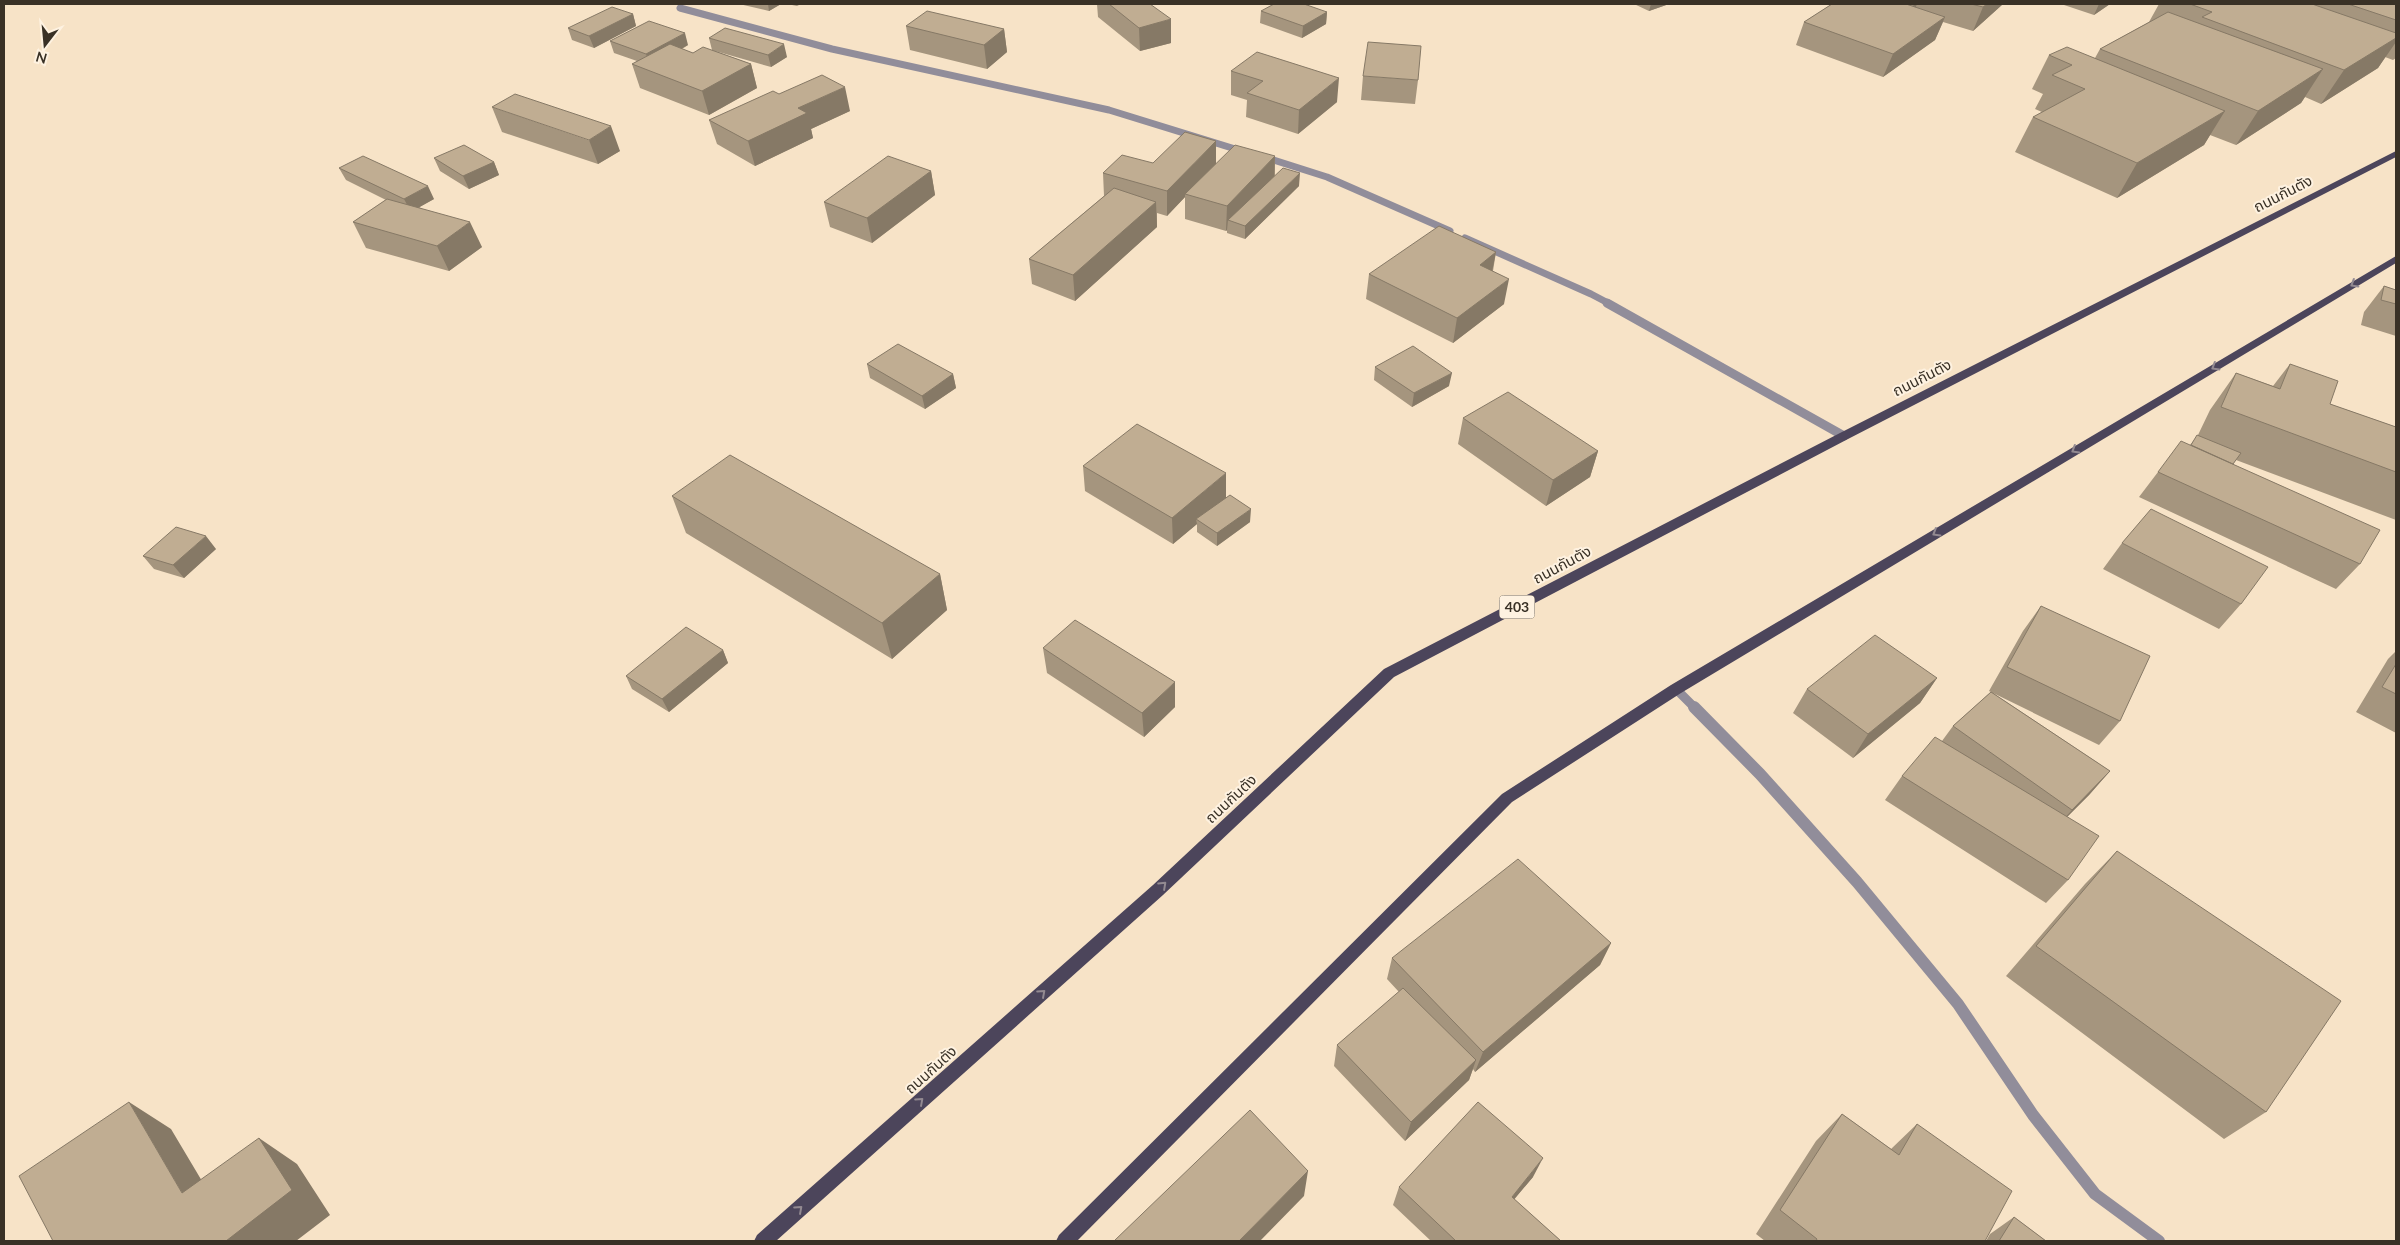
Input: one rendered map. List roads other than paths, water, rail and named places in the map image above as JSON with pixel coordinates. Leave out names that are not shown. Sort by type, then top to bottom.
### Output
[{"type":"main road","name":"ถนนกันตัง","points":[[763,1241],[1158,890],[1389,673],[1844,436],[2396,154]]},
{"type":"main road","points":[[1065,1241],[1507,798],[1676,689],[2396,259]]},
{"type":"street","points":[[680,8],[841,51],[1092,105],[1327,177],[1591,294],[1844,436]]},
{"type":"street","points":[[1676,689],[1760,774],[1857,882],[1958,1004],[2033,1115],[2095,1194],[2159,1241]]}]
